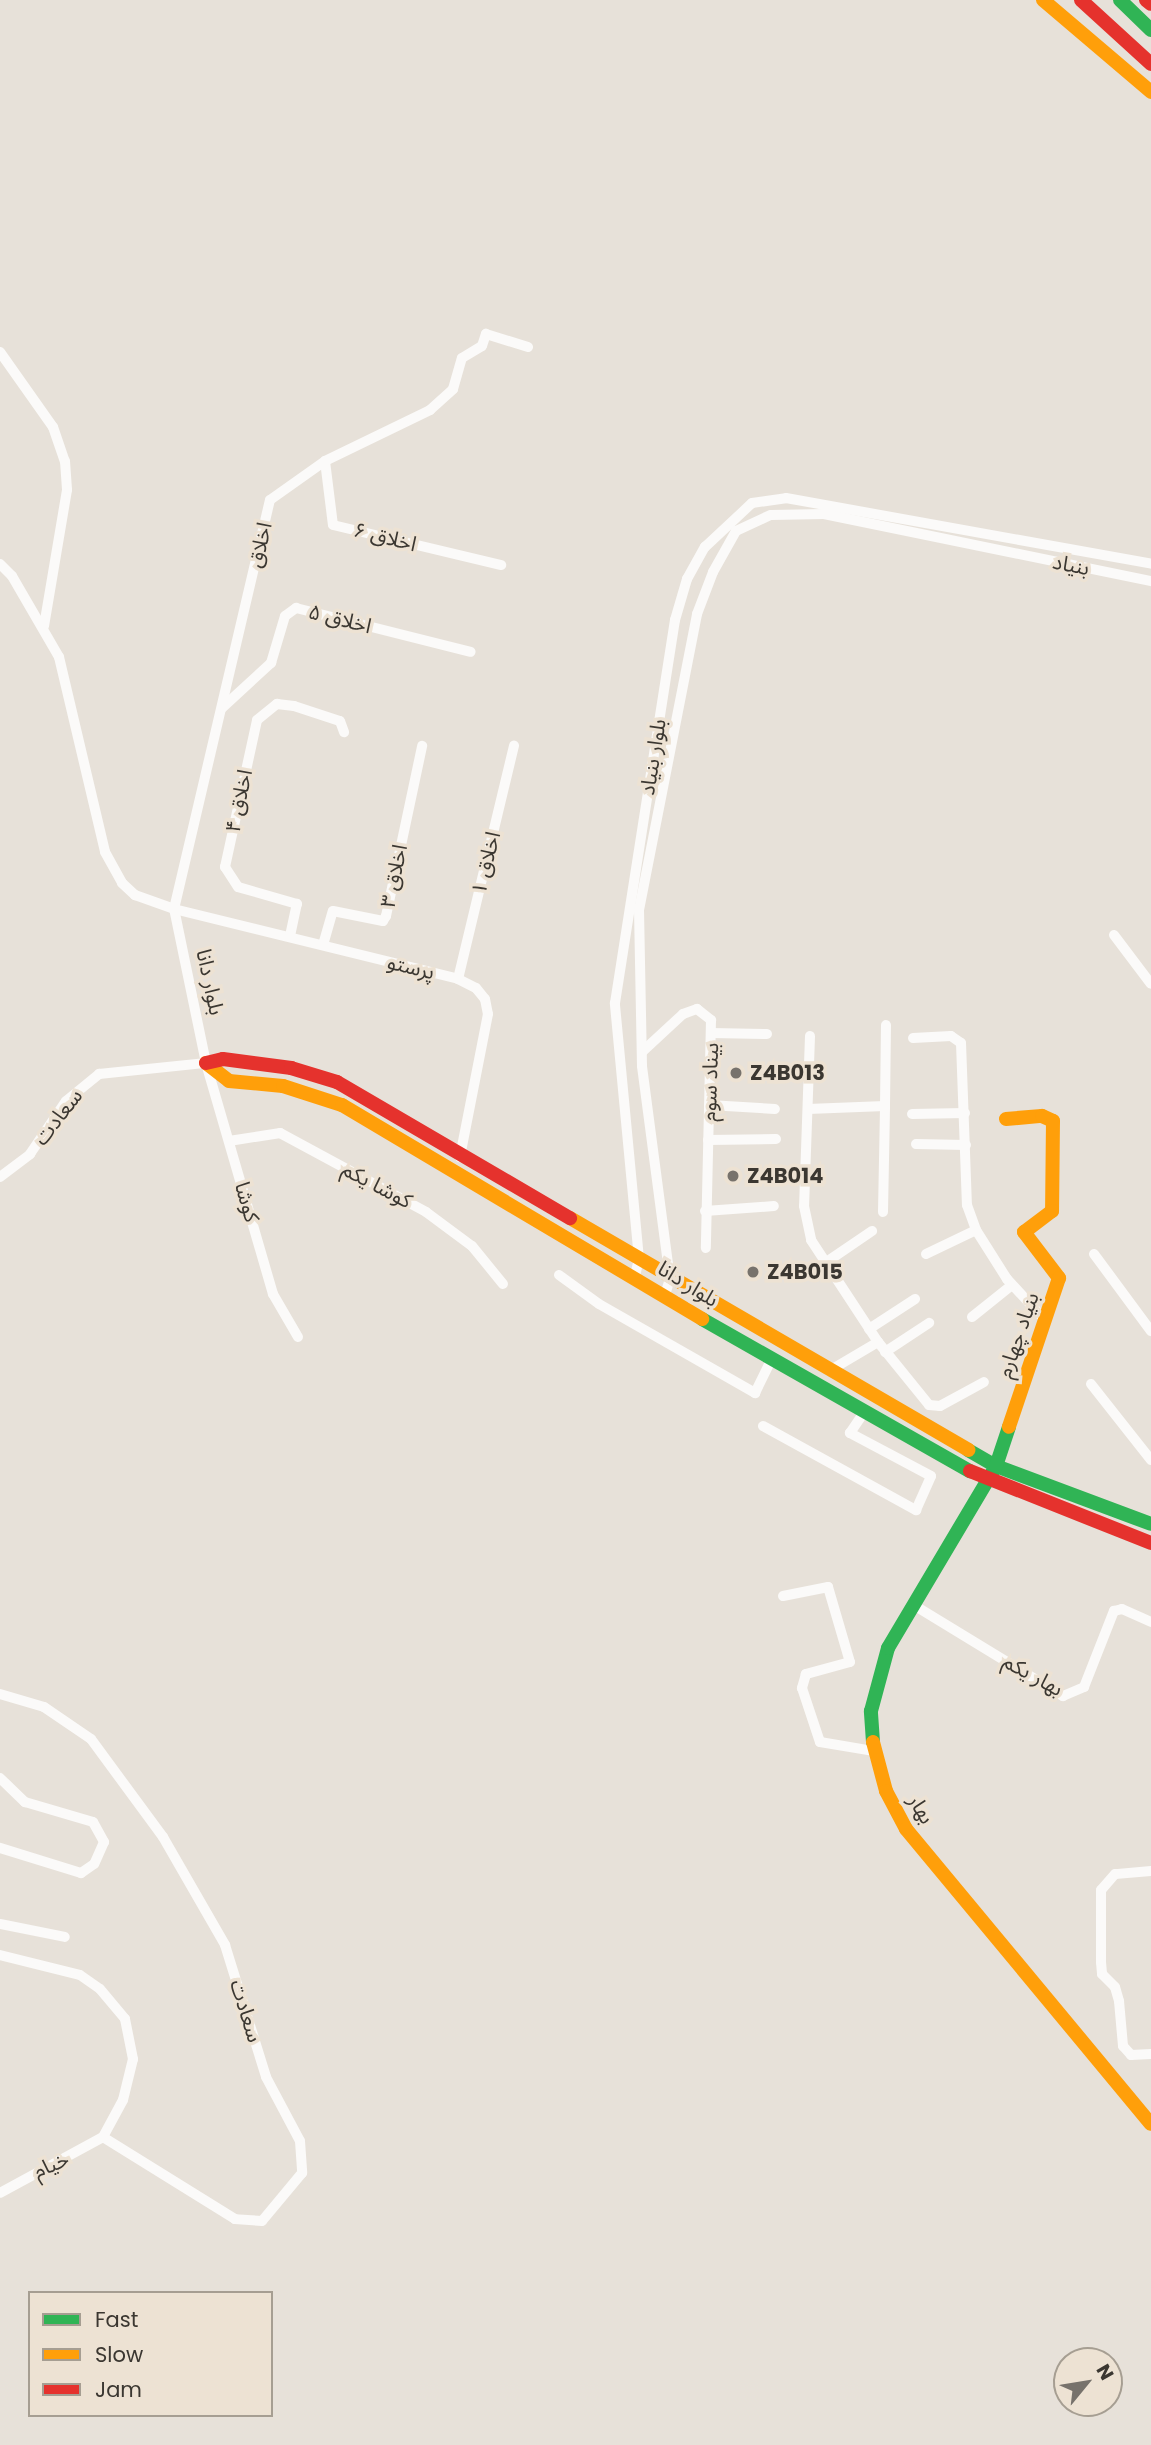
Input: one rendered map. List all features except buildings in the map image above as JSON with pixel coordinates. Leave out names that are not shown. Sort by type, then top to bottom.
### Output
[{"type":"street","points":[[1043,0],[1151,92]]},
{"type":"street","points":[[1081,0],[1151,64]]},
{"type":"street","points":[[1120,0],[1151,30]]},
{"type":"street","points":[[1146,0],[1151,4]]},
{"type":"street","name":"اخلاق","points":[[174,909],[270,500],[325,461],[430,410],[453,389],[462,358],[482,346],[486,334],[528,347]]},
{"type":"street","points":[[0,352],[53,427],[65,461],[67,490],[44,626]]},
{"type":"street","name":"اخلاق ۶","points":[[325,461],[333,525],[501,565]]},
{"type":"street","name":"بلوار بنیاد","points":[[635,1276],[639,1259],[615,1003],[675,620],[687,579],[705,547],[727,522],[752,503],[786,498],[1151,565]]},
{"type":"street","name":"بلوار بنیاد","points":[[666,1294],[670,1279],[642,1066],[639,910],[697,614],[713,572],[736,531],[771,515],[824,514],[991,550]]},
{"type":"street","name":"بنیاد","points":[[991,550],[1151,581]]},
{"type":"street","name":"پرستو","points":[[0,564],[44,626],[59,657],[71,697],[105,852],[113,871],[135,895],[174,909],[458,979],[476,988],[488,1014],[460,1157]]},
{"type":"street","name":"اخلاق ۵","points":[[222,709],[271,663],[285,616],[296,608],[471,652]]},
{"type":"street","name":"اخلاق ۴","points":[[290,936],[297,904],[238,887],[225,867],[257,720],[277,704],[294,706],[340,721],[344,732]]},
{"type":"street","name":"اخلاق ۳","points":[[323,945],[333,911],[383,921],[386,916],[422,746]]},
{"type":"street","name":"اخلاق ۱","points":[[458,979],[514,746]]},
{"type":"street","name":"بلوار دانا","points":[[174,909],[206,1063],[229,1081],[283,1086],[342,1105],[666,1294],[771,1360],[988,1481],[1151,1544]]},
{"type":"street","points":[[1114,934],[1151,985]]},
{"type":"street","name":"بیناد سوم","points":[[642,1066],[643,1046],[683,1014],[697,1009],[706,1012],[711,1033],[706,1248]]},
{"type":"street","points":[[883,1212],[887,1025]]},
{"type":"street","points":[[711,1033],[767,1034]]},
{"type":"street","points":[[810,1036],[804,1206],[811,1240],[885,1352],[933,1408],[984,1382]]},
{"type":"street","points":[[913,1038],[951,1036],[961,1043],[967,1205],[976,1230],[1012,1285],[1045,1320]]},
{"type":"street","name":"بلوار دانا","points":[[206,1063],[223,1059],[291,1068],[337,1082],[460,1157],[996,1466],[1151,1524]]},
{"type":"street","name":"کوشا","points":[[206,1063],[273,1294],[298,1337]]},
{"type":"street","name":"سعادت","points":[[0,1177],[30,1154],[65,1101],[99,1074],[206,1063]]},
{"type":"street","points":[[709,1105],[775,1108]]},
{"type":"street","points":[[808,1109],[885,1106]]},
{"type":"street","points":[[912,1114],[965,1113]]},
{"type":"street","name":"بنیاد چهارم","points":[[996,1466],[1059,1278],[1024,1232],[1052,1211],[1054,1126],[1049,1116],[1006,1119]]},
{"type":"street","name":"کوشا یکم","points":[[229,1141],[280,1133],[426,1212],[472,1247],[503,1284]]},
{"type":"street","points":[[708,1140],[776,1139]]},
{"type":"street","points":[[916,1144],[966,1145]]},
{"type":"street","points":[[705,1211],[774,1206]]},
{"type":"street","points":[[926,1254],[976,1230]]},
{"type":"street","points":[[825,1263],[872,1231]]},
{"type":"street","points":[[1094,1254],[1151,1331]]},
{"type":"street","points":[[559,1275],[599,1304],[755,1393],[771,1360]]},
{"type":"street","points":[[972,1317],[1012,1285]]},
{"type":"street","points":[[869,1329],[915,1299]]},
{"type":"street","points":[[885,1352],[929,1323]]},
{"type":"street","points":[[829,1371],[878,1342]]},
{"type":"street","points":[[1091,1384],[1151,1460]]},
{"type":"street","points":[[763,1426],[916,1510],[931,1476],[850,1433],[863,1413]]},
{"type":"street","name":"بهار","points":[[996,1466],[912,1604],[876,1679],[871,1711],[874,1751],[886,1790],[906,1829],[1150,2119]]},
{"type":"street","points":[[783,1596],[828,1587],[850,1662],[806,1674],[802,1688],[820,1742],[874,1751]]},
{"type":"street","name":"بهار یکم","points":[[912,1604],[1063,1696],[1084,1687],[1114,1611],[1122,1609],[1151,1622]]},
{"type":"street","name":"سعادت","points":[[0,1695],[44,1707],[91,1739],[163,1837],[225,1945],[266,2077],[300,2141],[302,2172],[262,2221],[234,2220],[103,2137]]},
{"type":"street","points":[[0,1779],[25,1801],[93,1822],[104,1842],[94,1864],[81,1873],[0,1848]]},
{"type":"street","points":[[1151,1871],[1115,1874],[1101,1890],[1102,1973],[1115,1987],[1123,2046],[1131,2055],[1151,2054]]},
{"type":"street","points":[[0,1924],[65,1937]]},
{"type":"street","points":[[0,1955],[80,1975],[100,1989],[125,2018],[133,2059],[122,2100],[103,2137]]},
{"type":"street","name":"خیام","points":[[0,2193],[103,2137]]},
{"type":"traffic: fast","points":[[1120,0],[1151,30]]},
{"type":"traffic: fast","points":[[702,1319],[970,1471]]},
{"type":"traffic: fast","points":[[873,1742],[871,1711],[888,1648],[996,1466],[1009,1427]]},
{"type":"traffic: fast","points":[[968,1450],[996,1466],[1151,1524]]},
{"type":"traffic: slow","points":[[1043,0],[1151,92]]},
{"type":"traffic: slow","points":[[206,1063],[229,1081],[283,1086],[342,1105],[702,1319]]},
{"type":"traffic: slow","points":[[1006,1119],[1042,1116],[1053,1121],[1052,1211],[1024,1232],[1059,1278],[1009,1427]]},
{"type":"traffic: slow","points":[[570,1218],[968,1450]]},
{"type":"traffic: slow","points":[[873,1742],[886,1791],[906,1829],[1151,2124]]},
{"type":"traffic: jam","points":[[1081,0],[1151,64]]},
{"type":"traffic: jam","points":[[1146,0],[1151,4]]},
{"type":"traffic: jam","points":[[206,1063],[223,1059],[291,1068],[337,1082],[570,1218]]},
{"type":"traffic: jam","points":[[970,1471],[1151,1543]]},
{"type":"place","name":"Z4B013","points":[[736,1073]]},
{"type":"place","name":"Z4B014","points":[[733,1176]]},
{"type":"place","name":"Z4B015","points":[[753,1272]]}]
